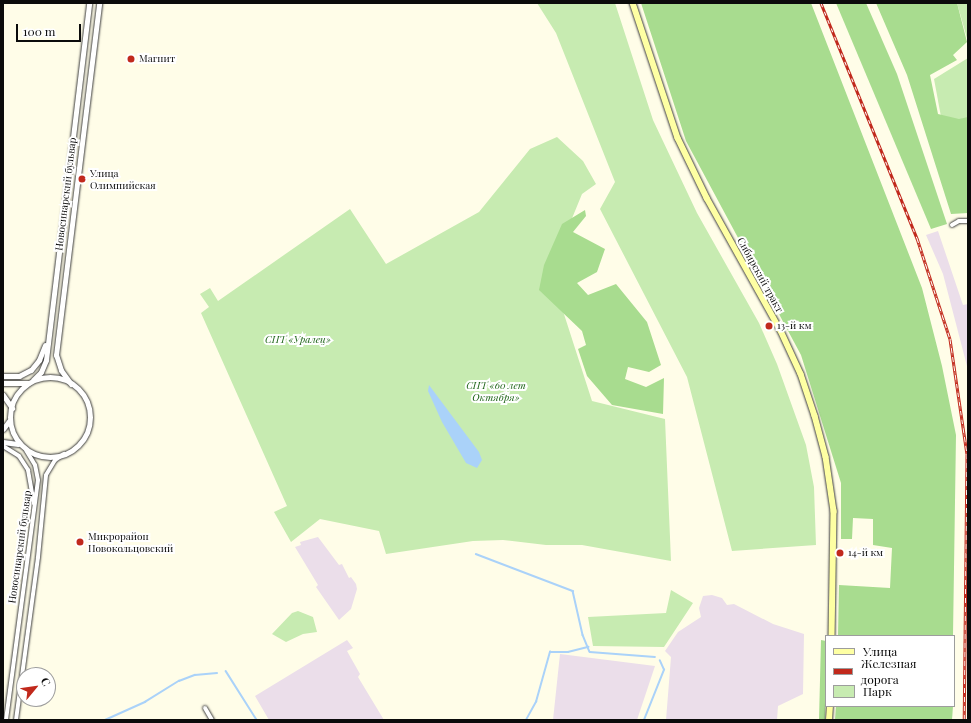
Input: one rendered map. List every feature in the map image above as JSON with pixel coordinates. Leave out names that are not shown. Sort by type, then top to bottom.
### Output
[{"type":"main road","name":"Сибирский тракт","points":[[633,3],[681,145],[707,198],[781,331],[801,374],[815,416],[826,457],[834,511],[832,635]]},
{"type":"main road","points":[[829,720],[830,707]]},
{"type":"street","name":"Новосинарский бульвар","points":[[31,382],[41,372],[45,363],[89,3]]},
{"type":"street","name":"Новосинарский бульвар","points":[[71,384],[61,370],[56,355],[98,3]]},
{"type":"street","points":[[952,225],[959,221],[968,220]]},
{"type":"street","points":[[3,376],[18,376],[34,368],[48,338]]},
{"type":"street","points":[[3,384],[18,385],[31,382],[57,377],[71,384],[83,396],[89,412],[90,426],[83,442],[64,454],[48,456],[26,450],[20,445],[12,434],[10,420],[12,408],[16,397],[31,382]]},
{"type":"street","points":[[3,395],[12,408]]},
{"type":"street","points":[[3,429],[10,420]]},
{"type":"street","points":[[3,442],[20,445]]},
{"type":"street","points":[[3,446],[19,456],[28,470],[34,511]]},
{"type":"street","name":"Новосинарский бульвар","points":[[6,720],[38,473],[26,450]]},
{"type":"street","name":"Новосинарский бульвар","points":[[16,720],[38,557],[46,475],[55,460],[64,454]]},
{"type":"street","points":[[205,708],[212,720]]},
{"type":"shaded area","points":[[938,231],[963,305],[968,304],[968,370],[943,274],[926,235]]},
{"type":"shaded area","points":[[318,537],[339,565],[342,564],[349,578],[351,577],[356,584],[357,589],[351,609],[339,620],[316,587],[318,585],[295,547],[301,545],[300,542]]},
{"type":"shaded area","points":[[712,595],[722,598],[727,605],[734,604],[773,624],[804,634],[803,694],[778,706],[777,720],[666,720],[671,657],[665,651],[678,632],[701,617],[699,608],[703,596]]},
{"type":"shaded area","points":[[347,640],[353,648],[347,651],[360,674],[358,677],[384,720],[269,720],[255,696]]},
{"type":"shaded area","points":[[560,654],[655,666],[637,720],[553,720]]},
{"type":"green space","points":[[537,3],[615,3],[653,120],[697,213],[759,323],[777,364],[806,445],[814,487],[816,545],[732,551],[687,377],[600,209],[615,182],[556,33]]},
{"type":"green space","points":[[641,3],[811,3],[922,288],[942,366],[956,435],[953,635],[838,635],[839,585],[890,588],[892,548],[873,545],[873,519],[853,518],[852,539],[841,539],[841,483],[801,355],[686,141]]},
{"type":"green space","points":[[836,3],[866,3],[897,74],[947,224],[931,229]]},
{"type":"green space","points":[[876,3],[957,3],[967,42],[953,55],[957,60],[930,75],[938,114],[959,119],[968,117],[968,213],[951,214],[907,75]]},
{"type":"green space","points":[[957,3],[968,3],[968,42]]},
{"type":"green space","points":[[968,58],[968,118],[942,122],[934,79]]},
{"type":"green space","points":[[557,137],[583,161],[596,184],[582,194],[543,289],[563,311],[592,401],[665,419],[671,561],[582,545],[546,545],[503,540],[473,541],[386,554],[379,531],[320,519],[291,542],[274,512],[287,506],[201,313],[209,307],[200,294],[210,288],[218,301],[350,209],[386,264],[479,212],[530,149]]},
{"type":"green space","points":[[585,210],[586,216],[573,232],[605,249],[597,272],[577,283],[588,295],[616,284],[647,322],[661,365],[649,372],[628,367],[625,379],[646,387],[664,378],[663,414],[612,405],[587,376],[578,349],[586,345],[582,331],[539,290],[544,265],[562,224]]},
{"type":"green space","points":[[671,590],[693,603],[664,647],[593,646],[588,617],[666,613]]},
{"type":"green space","points":[[298,611],[313,617],[317,632],[303,634],[286,642],[272,634],[292,613]]},
{"type":"green space","points":[[821,640],[825,641],[825,720],[819,720]]},
{"type":"green space","points":[[836,707],[953,707],[952,720],[835,720]]},
{"type":"water","points":[[429,385],[479,452],[482,460],[477,468],[466,463],[442,422],[428,391]]},
{"type":"waterway","points":[[476,554],[573,591],[583,635],[590,652],[655,657]]},
{"type":"waterway","points":[[526,720],[536,702],[550,652],[568,652],[588,647]]},
{"type":"waterway","points":[[644,720],[664,670],[660,661]]},
{"type":"waterway","points":[[226,671],[257,720]]},
{"type":"waterway","points":[[105,720],[145,702],[179,681],[195,675],[217,673]]},
{"type":"railway","points":[[821,3],[917,238],[950,339],[967,454],[964,720]]},
{"type":"place","name":"Магнит","points":[[131,59]]},
{"type":"place","name":"Улица Олимпийская","points":[[82,179]]},
{"type":"place","name":"13-й км","points":[[769,326]]},
{"type":"place","name":"Микрорайон Новокольцовский","points":[[80,542]]},
{"type":"place","name":"14-й км","points":[[840,553]]},
{"type":"park label","name":"СНТ «Уралец»","points":[[298,340]]},
{"type":"park label","name":"СНТ «60 лет Октября»","points":[[496,390]]}]
